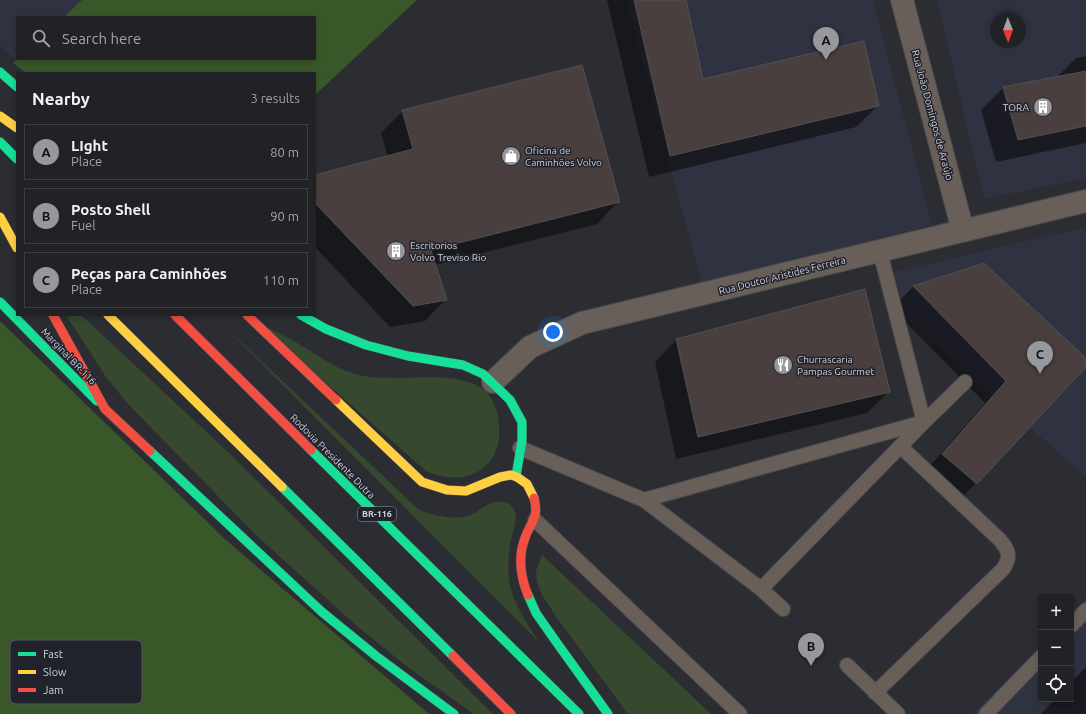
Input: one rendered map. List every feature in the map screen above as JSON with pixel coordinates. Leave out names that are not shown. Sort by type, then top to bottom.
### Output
[{"type":"main road","points":[[0,72],[16,86]]},
{"type":"main road","points":[[0,116],[16,127]]},
{"type":"main road","points":[[0,142],[16,158]]},
{"type":"main road","points":[[0,208],[11,219]]},
{"type":"main road","points":[[0,218],[16,246]]},
{"type":"main road","name":"Marginal BR-116","points":[[0,302],[105,409],[322,612],[376,656],[454,714]]},
{"type":"main road","points":[[55,316],[105,409]]},
{"type":"main road","points":[[109,316],[511,714]]},
{"type":"main road","name":"Rodovia Presidente Dutra","points":[[176,316],[579,714]]},
{"type":"main road","points":[[248,316],[422,482],[439,489],[465,491],[471,490],[499,477],[516,476],[525,482],[532,491],[535,506],[535,520],[525,537],[522,553],[521,566],[524,588],[533,610],[608,714]]},
{"type":"main road","points":[[303,316],[321,327],[369,345],[476,369],[493,382],[506,396],[522,422],[516,476]]},
{"type":"street","name":"Rua João Domingos de Araújo","points":[[902,0],[964,231]]},
{"type":"street","name":"Rua Doutor Aristides Ferreira","points":[[493,382],[530,347],[582,323],[1086,201]]},
{"type":"lane","points":[[880,252],[924,422]]},
{"type":"lane","points":[[761,589],[900,446],[965,382]]},
{"type":"lane","points":[[644,500],[924,422]]},
{"type":"lane","points":[[875,693],[1004,569],[1009,556],[1008,551],[999,539],[900,446]]},
{"type":"lane","points":[[520,448],[644,500],[761,589],[782,609]]},
{"type":"lane","points":[[535,520],[740,714]]},
{"type":"lane","points":[[1074,623],[1086,610]]},
{"type":"lane","points":[[986,714],[1038,660]]},
{"type":"lane","points":[[847,665],[898,714]]},
{"type":"shaded area","points":[[0,0],[160,0],[127,16],[16,16],[16,60],[38,60],[23,67],[0,45]]},
{"type":"shaded area","points":[[626,0],[873,0],[932,225],[702,285]]},
{"type":"shaded area","points":[[937,0],[1086,0],[1086,178],[984,199]]},
{"type":"shaded area","points":[[1086,227],[1086,477],[907,320],[894,272]]},
{"type":"shaded area","points":[[1086,599],[1086,714],[973,714],[1038,648],[1038,702],[1074,702],[1074,611]]},
{"type":"green space","points":[[82,0],[417,0],[316,94],[316,72],[25,72],[13,63],[16,60],[316,60],[316,16],[65,16]]},
{"type":"green space","points":[[67,316],[82,316],[228,452],[493,714],[474,714],[409,668],[358,627],[257,536],[128,404],[106,377]]},
{"type":"green space","points":[[0,321],[226,540],[429,714],[0,714]]},
{"type":"green space","points":[[258,323],[348,372],[370,377],[386,378],[453,378],[468,382],[481,388],[493,401],[498,418],[499,435],[496,449],[490,461],[481,470],[470,475],[456,477],[442,476],[426,471]]},
{"type":"green space","points":[[223,325],[419,510],[440,516],[455,518],[469,516],[495,502],[504,502],[512,506],[515,512],[516,520],[508,561],[510,586],[519,608],[540,643]]},
{"type":"green space","points":[[542,555],[711,714],[628,714],[557,618],[542,595],[537,582],[536,571]]},
{"type":"building","points":[[634,0],[686,0],[703,79],[864,41],[879,106],[670,156]]},
{"type":"building","name":"Oficina de Caminhões Volvo","points":[[582,65],[620,202],[431,250],[447,300],[413,306],[316,204],[316,175],[413,149],[402,110]]},
{"type":"building","name":"TORA","points":[[1086,71],[1086,126],[1018,140],[1003,87]]},
{"type":"building","points":[[984,263],[1086,358],[1086,367],[977,484],[942,454],[1006,381],[913,286]]},
{"type":"building","name":"Churrascaria Pampas Gourmet","points":[[865,289],[890,392],[698,437],[676,339]]},
{"type":"traffic: fast","points":[[0,72],[16,86]]},
{"type":"traffic: fast","points":[[0,142],[16,158]]},
{"type":"traffic: fast","points":[[0,302],[97,401]]},
{"type":"traffic: fast","points":[[303,316],[326,329],[366,345],[408,356],[463,365],[483,374],[510,400],[522,422],[522,441],[516,476]]},
{"type":"traffic: fast","points":[[311,450],[579,714]]},
{"type":"traffic: fast","points":[[150,451],[322,612],[376,656],[454,714]]},
{"type":"traffic: fast","points":[[282,487],[453,656]]},
{"type":"traffic: fast","points":[[528,595],[536,613],[608,714]]},
{"type":"traffic: slow","points":[[0,116],[16,127]]},
{"type":"traffic: slow","points":[[0,217],[16,246]]},
{"type":"traffic: slow","points":[[109,316],[282,487]]},
{"type":"traffic: slow","points":[[336,400],[422,482],[447,490],[466,491],[500,477],[511,475],[527,484],[534,498]]},
{"type":"traffic: jam","points":[[54,316],[105,409],[150,451]]},
{"type":"traffic: jam","points":[[176,316],[311,450]]},
{"type":"traffic: jam","points":[[248,316],[336,400]]},
{"type":"traffic: jam","points":[[528,595],[522,575],[521,554],[526,535],[535,516],[536,511],[534,498]]},
{"type":"traffic: jam","points":[[453,656],[511,714]]},
{"type":"place","name":"LIght","points":[[826,60]]},
{"type":"place","name":"TORA","points":[[1043,107]]},
{"type":"place","name":"Oficina de Caminhões Volvo","points":[[511,156]]},
{"type":"place","name":"Escritorios Volvo Treviso Rio","points":[[396,251]]},
{"type":"place","name":"Churrascaria Pampas Gourmet","points":[[783,365]]},
{"type":"place","name":"Peças para Caminhões","points":[[1040,374]]},
{"type":"place","name":"Posto Shell","points":[[811,666]]}]
